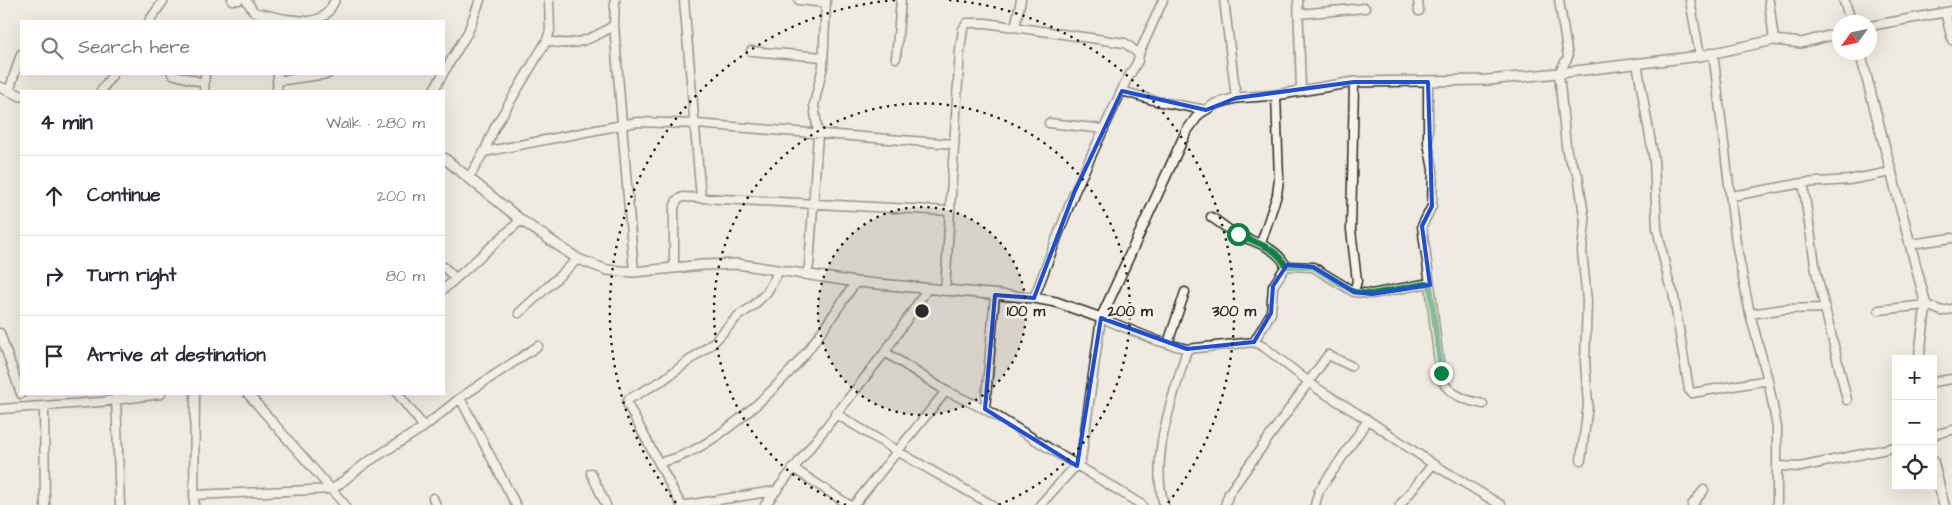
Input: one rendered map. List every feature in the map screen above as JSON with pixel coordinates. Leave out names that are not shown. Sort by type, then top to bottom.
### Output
[{"type":"street","points":[[150,20],[164,0]]},
{"type":"street","points":[[232,0],[239,0]]},
{"type":"street","points":[[246,0],[254,12],[285,20]]},
{"type":"street","points":[[318,20],[328,13],[335,0]]},
{"type":"street","points":[[445,70],[468,32],[480,0]]},
{"type":"street","points":[[468,179],[547,40],[550,31],[549,0]]},
{"type":"street","points":[[615,0],[614,25],[634,272]]},
{"type":"street","points":[[684,0],[701,198]]},
{"type":"street","points":[[799,0],[826,2],[823,57],[814,106],[818,134],[815,205],[810,266],[806,274]]},
{"type":"street","points":[[896,58],[901,0]]},
{"type":"street","points":[[1015,27],[1021,0]]},
{"type":"street","points":[[1034,298],[1074,194],[1138,61],[1139,54],[1163,0]]},
{"type":"street","points":[[1224,0],[1236,98]]},
{"type":"street","points":[[1298,0],[1301,90]]},
{"type":"street","points":[[1418,0],[1419,11]]},
{"type":"street","points":[[1559,0],[1568,57],[1559,73],[1568,156],[1578,175],[1585,222],[1582,251],[1587,301],[1585,362],[1588,406],[1581,460]]},
{"type":"street","points":[[1690,0],[1700,56]]},
{"type":"street","points":[[1844,0],[1849,15]]},
{"type":"street","points":[[1769,1],[1774,40]]},
{"type":"street","points":[[1299,14],[1365,8]]},
{"type":"street","points":[[1877,25],[1949,11],[1952,40]]},
{"type":"street","points":[[945,291],[953,144],[963,29],[967,23],[1015,27],[1125,43],[1139,54]]},
{"type":"street","points":[[547,40],[565,44],[582,41],[614,25]]},
{"type":"street","points":[[1040,505],[1081,460],[1101,318],[1186,132],[1199,114],[1215,104],[1236,98],[1354,82],[1428,82],[1559,73],[1700,56],[1774,40],[1801,43],[1832,35]]},
{"type":"street","points":[[751,51],[823,57]]},
{"type":"street","points":[[1713,52],[1732,196],[1736,243],[1750,314],[1768,380],[1777,427],[1777,505]]},
{"type":"street","points":[[445,56],[453,57]]},
{"type":"street","points":[[9,91],[20,57]]},
{"type":"street","points":[[1862,60],[1926,305],[1919,355]]},
{"type":"street","points":[[1637,63],[1654,160],[1657,228],[1669,283],[1673,292],[1689,390],[1692,393],[1768,380]]},
{"type":"street","points":[[102,90],[112,75]]},
{"type":"street","points":[[174,75],[204,87]]},
{"type":"street","points":[[277,90],[278,77],[311,75]]},
{"type":"street","points":[[434,90],[442,75]]},
{"type":"street","points":[[1354,82],[1351,230],[1357,281],[1354,292]]},
{"type":"street","points":[[1428,82],[1428,143],[1433,170],[1432,206],[1422,226],[1442,379],[1454,393],[1465,400],[1483,404]]},
{"type":"street","points":[[0,87],[20,96]]},
{"type":"street","points":[[1122,91],[1150,100],[1206,110]]},
{"type":"street","points":[[1261,243],[1277,195],[1279,179],[1276,94]]},
{"type":"street","points":[[484,152],[637,122],[696,124],[953,144]]},
{"type":"street","points":[[1049,123],[1104,129]]},
{"type":"street","points":[[445,159],[521,220],[578,259],[607,270],[634,272],[738,264],[856,282],[1034,298],[1056,302],[1187,349],[1254,342],[1264,347],[1310,384],[1368,420],[1491,503],[1501,505]]},
{"type":"street","points":[[1732,196],[1803,183],[1850,180],[1891,172]]},
{"type":"street","points":[[1803,183],[1816,271],[1847,400]]},
{"type":"street","points":[[674,268],[674,208],[677,200],[684,197],[950,211]]},
{"type":"street","points":[[1211,217],[1232,232],[1261,243],[1279,254],[1286,266]]},
{"type":"street","points":[[445,288],[521,220]]},
{"type":"street","points":[[1911,244],[1952,238]]},
{"type":"street","points":[[519,313],[578,259]]},
{"type":"street","points":[[1286,266],[1313,267],[1354,292],[1372,294],[1424,284],[1430,285]]},
{"type":"street","points":[[1254,342],[1271,313],[1273,286],[1286,266]]},
{"type":"street","points":[[445,268],[455,278]]},
{"type":"street","points":[[681,505],[660,462],[629,407],[629,399],[662,380],[713,342],[738,316],[753,306],[766,292],[779,271]]},
{"type":"street","points":[[660,462],[671,460],[710,442],[771,390],[804,355],[856,282]]},
{"type":"street","points":[[764,505],[885,352],[928,288]]},
{"type":"street","points":[[1168,343],[1185,292]]},
{"type":"street","points":[[985,410],[995,295]]},
{"type":"street","points":[[1880,310],[1926,305],[1942,311],[1952,309]]},
{"type":"street","points":[[1750,314],[1785,309],[1824,308]]},
{"type":"street","points":[[0,333],[20,391]]},
{"type":"street","points":[[194,495],[333,489],[366,463],[424,427],[460,398],[538,346]]},
{"type":"street","points":[[1164,505],[1161,488],[1160,452],[1187,349]]},
{"type":"street","points":[[885,352],[946,391],[985,410],[1142,505]]},
{"type":"street","points":[[1225,505],[1229,493],[1310,384],[1328,355],[1351,366]]},
{"type":"street","points":[[1937,381],[1952,379]]},
{"type":"street","points":[[854,505],[946,391]]},
{"type":"street","points":[[21,395],[26,407]]},
{"type":"street","points":[[0,408],[44,406],[99,398],[150,395]]},
{"type":"street","points":[[194,505],[195,395]]},
{"type":"street","points":[[249,395],[345,505]]},
{"type":"street","points":[[399,395],[424,427]]},
{"type":"street","points":[[116,398],[120,505]]},
{"type":"street","points":[[460,398],[516,505]]},
{"type":"street","points":[[44,406],[45,505]]},
{"type":"street","points":[[835,413],[992,505]]},
{"type":"street","points":[[1315,505],[1319,491],[1368,420]]},
{"type":"street","points":[[1937,434],[1952,430]]},
{"type":"street","points":[[1778,466],[1800,467],[1892,448]]},
{"type":"street","points":[[1400,505],[1433,464]]},
{"type":"street","points":[[793,468],[849,505]]},
{"type":"street","points":[[591,472],[606,505]]},
{"type":"street","points":[[1937,477],[1944,505]]},
{"type":"street","points":[[1692,505],[1704,490]]},
{"type":"street","points":[[687,505],[774,491]]},
{"type":"highlighted area","points":[[1354,82],[1428,82],[1432,206],[1422,226],[1430,285],[1372,294],[1354,292],[1313,267],[1287,265],[1273,286],[1271,313],[1254,342],[1187,349],[1101,318],[1077,466],[985,409],[995,295],[1034,298],[1074,193],[1122,91],[1206,110],[1236,98]]},
{"type":"route","points":[[1238,234],[1261,243],[1279,254],[1286,266],[1313,267],[1354,292],[1372,294],[1424,284],[1430,285],[1441,373]]}]
